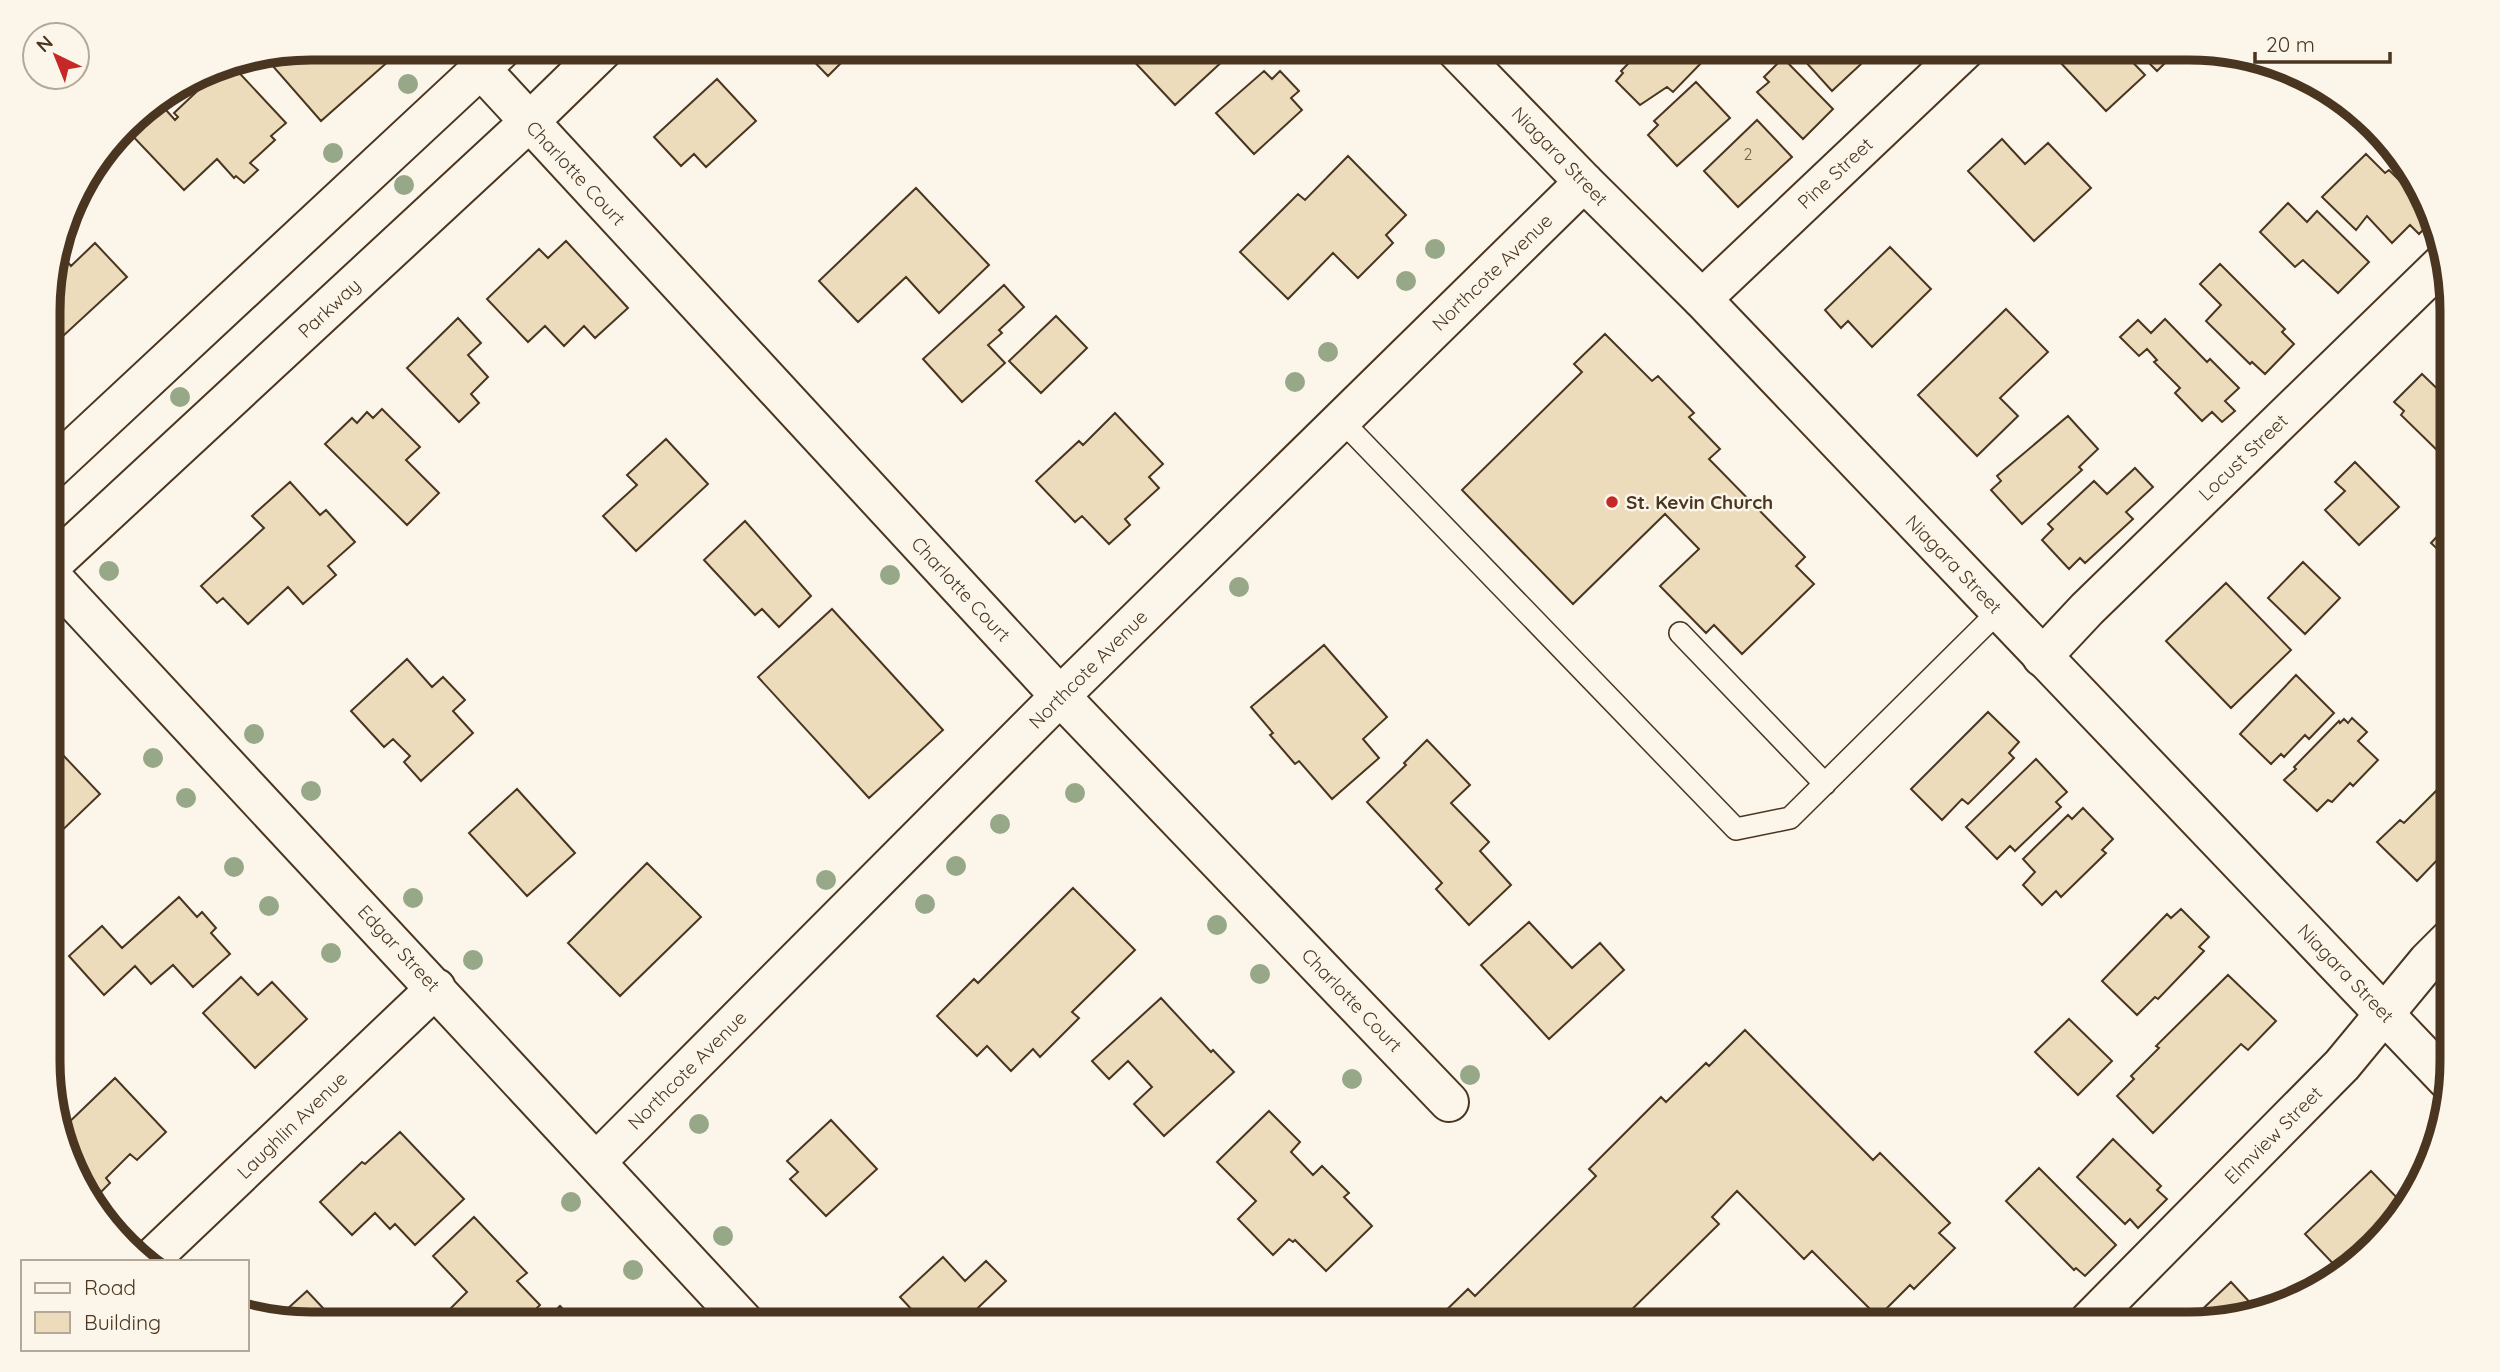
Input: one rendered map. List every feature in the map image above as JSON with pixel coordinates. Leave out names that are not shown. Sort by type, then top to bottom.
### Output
[{"type":"street","points":[[60,462],[491,60]]},
{"type":"street","name":"Charlotte Court","points":[[494,60],[529,122],[1060,696],[1449,1101]]},
{"type":"street","name":"Parkway","points":[[60,558],[593,60]]},
{"type":"street","name":"Niagara Street","points":[[1466,60],[1702,299],[2440,1072]]},
{"type":"street","name":"Pine Street","points":[[1702,299],[1954,60]]},
{"type":"street","name":"Northcote Avenue","points":[[597,1161],[1060,696],[1584,182]]},
{"type":"street","name":"Locust Street","points":[[2042,657],[2097,599],[2437,269]]},
{"type":"street","name":"Edgar Street","points":[[60,585],[735,1312]]},
{"type":"street","name":"Elmview Street","points":[[2098,1312],[2342,1065],[2440,949]]},
{"type":"street","name":"Laughlin Avenue","points":[[153,1257],[436,988]]},
{"type":"lane","points":[[1341,420],[1736,829],[1790,818],[1999,611]]},
{"type":"lane","points":[[1680,634],[1825,784]]},
{"type":"building","points":[[294,60],[390,60],[321,121],[270,63]]},
{"type":"building","points":[[813,60],[844,60],[828,76]]},
{"type":"building","points":[[1133,60],[1224,60],[1175,105]]},
{"type":"building","points":[[1632,60],[1704,60],[1673,92],[1667,87],[1640,105],[1616,81],[1623,73],[1621,71]]},
{"type":"building","points":[[1781,60],[1785,60],[1833,109],[1803,139],[1757,92],[1769,82],[1764,77]]},
{"type":"building","points":[[1804,60],[1865,60],[1832,91]]},
{"type":"building","points":[[2058,60],[2131,60],[2145,75],[2106,111]]},
{"type":"building","points":[[2146,60],[2168,60],[2157,71]]},
{"type":"building","points":[[237,71],[286,123],[271,136],[275,140],[250,163],[258,170],[244,183],[236,176],[234,178],[217,159],[184,190],[131,135],[163,107],[175,120],[178,117],[174,113],[207,82]]},
{"type":"building","points":[[1264,71],[1272,79],[1280,71],[1299,91],[1291,98],[1302,110],[1254,154],[1216,113]]},
{"type":"building","points":[[717,79],[756,121],[706,167],[694,154],[681,166],[654,137]]},
{"type":"building","points":[[1696,82],[1730,118],[1677,166],[1648,135],[1658,125],[1654,121]]},
{"type":"building","points":[[1757,120],[1792,157],[1738,207],[1704,171]]},
{"type":"building","points":[[2002,139],[2025,164],[2048,143],[2091,188],[2034,241],[1968,171]]},
{"type":"building","points":[[2366,154],[2385,173],[2389,170],[2411,192],[2426,227],[2419,234],[2410,225],[2392,243],[2367,216],[2356,230],[2322,197]]},
{"type":"building","points":[[1348,156],[1406,215],[1386,235],[1393,243],[1358,278],[1333,253],[1288,299],[1240,252],[1298,194],[1305,200]]},
{"type":"building","points":[[916,188],[989,265],[939,313],[906,277],[858,322],[819,281]]},
{"type":"building","points":[[2288,203],[2307,222],[2317,211],[2369,262],[2338,293],[2303,260],[2295,267],[2260,232]]},
{"type":"building","points":[[566,241],[628,308],[595,338],[584,326],[564,346],[545,326],[528,342],[487,299],[539,249],[548,258]]},
{"type":"building","points":[[95,243],[127,277],[60,339],[60,294],[64,260],[71,266]]},
{"type":"building","points":[[1890,247],[1931,289],[1872,347],[1848,321],[1841,328],[1825,310]]},
{"type":"building","points":[[2220,264],[2285,329],[2282,332],[2294,344],[2265,374],[2252,362],[2250,364],[2206,321],[2221,305],[2200,284]]},
{"type":"building","points":[[1004,285],[1024,307],[999,330],[1002,333],[988,345],[1005,363],[962,402],[923,359]]},
{"type":"building","points":[[2006,309],[2048,352],[2000,398],[2018,416],[1977,456],[1918,395]]},
{"type":"building","points":[[1056,316],[1087,348],[1041,393],[1009,361]]},
{"type":"building","points":[[458,318],[481,343],[468,355],[488,377],[471,394],[479,403],[459,422],[407,368]]},
{"type":"building","points":[[2165,319],[2207,362],[2210,359],[2239,388],[2225,401],[2235,411],[2222,422],[2212,412],[2202,421],[2175,393],[2180,388],[2154,362],[2157,360],[2147,349],[2139,356],[2120,337],[2138,320],[2151,333]]},
{"type":"building","name":"St. Kevin Church","points":[[1605,334],[1652,381],[1658,376],[1694,413],[1689,417],[1720,449],[1709,459],[1805,557],[1796,566],[1814,584],[1742,654],[1714,625],[1706,633],[1660,586],[1699,549],[1665,514],[1573,604],[1462,490],[1582,372],[1574,364]]},
{"type":"building","points":[[2422,374],[2440,391],[2440,453],[2401,415],[2404,411],[2394,402]]},
{"type":"building","points":[[382,409],[420,447],[406,460],[439,493],[407,525],[325,444],[352,418],[357,423],[367,412],[373,418]]},
{"type":"building","points":[[1115,413],[1163,464],[1149,477],[1159,488],[1125,519],[1130,525],[1109,544],[1082,516],[1075,522],[1036,481],[1079,441],[1083,445]]},
{"type":"building","points":[[2068,416],[2098,449],[2079,467],[2082,470],[2022,524],[1991,490],[2001,481],[1997,476]]},
{"type":"building","points":[[666,439],[708,484],[636,551],[603,516],[637,485],[627,475]]},
{"type":"building","points":[[2355,462],[2399,507],[2359,545],[2325,510],[2345,491],[2335,482]]},
{"type":"building","points":[[2135,468],[2153,487],[2126,512],[2133,519],[2085,563],[2080,558],[2069,569],[2042,540],[2053,529],[2048,524],[2094,481],[2107,494]]},
{"type":"building","points":[[290,482],[320,515],[326,510],[355,542],[328,566],[336,575],[303,604],[288,587],[248,624],[223,598],[217,603],[201,586],[264,528],[252,516]]},
{"type":"building","points":[[745,521],[811,596],[779,627],[762,609],[755,615],[704,560]]},
{"type":"building","points":[[2440,533],[2440,552],[2431,543]]},
{"type":"building","points":[[2303,562],[2340,598],[2305,634],[2268,598]]},
{"type":"building","points":[[2226,583],[2291,650],[2231,708],[2166,641]]},
{"type":"building","points":[[832,609],[943,730],[869,798],[758,677]]},
{"type":"building","points":[[1324,645],[1387,717],[1363,739],[1379,758],[1332,799],[1299,761],[1295,764],[1251,707]]},
{"type":"building","points":[[407,659],[432,687],[443,677],[465,700],[453,711],[473,733],[421,781],[404,762],[410,756],[393,739],[384,747],[351,711]]},
{"type":"building","points":[[2296,675],[2334,713],[2309,739],[2305,735],[2284,757],[2281,754],[2271,764],[2240,734]]},
{"type":"building","points":[[1988,712],[2019,742],[2009,753],[2014,758],[1968,804],[1962,799],[1942,820],[1911,789]]},
{"type":"building","points":[[2352,718],[2367,732],[2358,741],[2378,760],[2353,786],[2350,783],[2332,802],[2328,800],[2317,811],[2284,780],[2339,721],[2340,723],[2344,719],[2348,723]]},
{"type":"building","points":[[1427,740],[1470,785],[1451,803],[1489,842],[1480,851],[1511,885],[1469,925],[1436,889],[1442,883],[1367,802],[1406,765],[1404,763]]},
{"type":"building","points":[[60,754],[100,794],[60,832]]},
{"type":"building","points":[[2036,759],[2067,792],[2056,802],[2061,807],[2015,851],[2010,846],[1997,859],[1966,827]]},
{"type":"building","points":[[517,789],[575,853],[527,896],[469,833]]},
{"type":"building","points":[[2436,791],[2440,795],[2440,859],[2417,881],[2377,842],[2400,820],[2404,823]]},
{"type":"building","points":[[2083,808],[2113,839],[2102,850],[2106,853],[2061,897],[2056,891],[2042,905],[2023,885],[2035,872],[2023,859],[2068,815],[2072,819]]},
{"type":"building","points":[[647,863],[701,917],[620,996],[568,943]]},
{"type":"building","points":[[1073,888],[1135,950],[1072,1012],[1079,1018],[1040,1057],[1033,1049],[1011,1071],[987,1046],[977,1056],[937,1016],[974,979],[978,983]]},
{"type":"building","points":[[179,897],[197,917],[202,912],[216,928],[211,933],[230,954],[193,987],[173,965],[151,984],[135,966],[104,995],[69,956],[102,926],[122,948]]},
{"type":"building","points":[[2181,909],[2209,937],[2199,947],[2204,951],[2158,999],[2155,997],[2137,1015],[2102,981],[2167,914],[2171,918]]},
{"type":"building","points":[[1529,922],[1572,968],[1600,943],[1624,970],[1549,1039],[1481,965]]},
{"type":"building","points":[[2228,975],[2276,1021],[2248,1050],[2241,1044],[2153,1133],[2117,1096],[2134,1079],[2131,1076],[2159,1048],[2156,1046]]},
{"type":"building","points":[[241,977],[258,995],[272,982],[307,1019],[255,1068],[203,1013]]},
{"type":"building","points":[[1161,998],[1211,1052],[1213,1050],[1234,1072],[1164,1136],[1134,1104],[1152,1087],[1128,1061],[1109,1079],[1092,1061]]},
{"type":"building","points":[[2069,1019],[2112,1061],[2078,1095],[2035,1052]]},
{"type":"building","points":[[1745,1030],[1873,1160],[1880,1153],[1950,1223],[1939,1233],[1955,1248],[1914,1289],[1910,1285],[1883,1312],[1873,1312],[1812,1251],[1804,1259],[1737,1191],[1712,1217],[1719,1224],[1629,1312],[1444,1312],[1468,1289],[1475,1296],[1596,1176],[1589,1169],[1661,1097],[1666,1102],[1706,1063],[1709,1066]]},
{"type":"building","points":[[115,1078],[166,1132],[137,1160],[130,1154],[106,1178],[110,1183],[98,1195],[85,1173],[67,1124]]},
{"type":"building","points":[[1269,1111],[1300,1142],[1291,1152],[1313,1175],[1322,1166],[1349,1193],[1344,1197],[1372,1226],[1326,1271],[1295,1240],[1293,1242],[1289,1239],[1273,1255],[1238,1219],[1256,1201],[1217,1162]]},
{"type":"building","points":[[831,1120],[877,1169],[826,1216],[790,1179],[798,1172],[787,1161]]},
{"type":"building","points":[[400,1132],[464,1199],[415,1245],[395,1224],[390,1229],[375,1213],[352,1235],[320,1202],[362,1162],[365,1164]]},
{"type":"building","points":[[2113,1139],[2161,1186],[2157,1190],[2167,1199],[2138,1228],[2130,1219],[2125,1224],[2077,1177]]},
{"type":"building","points":[[2039,1168],[2116,1245],[2085,1276],[2076,1268],[2074,1270],[2006,1201]]},
{"type":"building","points":[[2371,1171],[2399,1200],[2367,1239],[2335,1266],[2305,1234]]},
{"type":"building","points":[[474,1217],[527,1273],[517,1281],[540,1305],[533,1312],[447,1312],[467,1292],[433,1256]]},
{"type":"building","points":[[943,1257],[965,1281],[986,1261],[1006,1281],[974,1312],[914,1312],[900,1297]]},
{"type":"building","points":[[2231,1282],[2252,1305],[2239,1308],[2199,1312]]},
{"type":"building","points":[[307,1291],[327,1312],[294,1312],[285,1311]]},
{"type":"building","points":[[560,1306],[566,1312],[554,1312]]},
{"type":"place","name":"St. Kevin Church","points":[[1612,502]]}]
